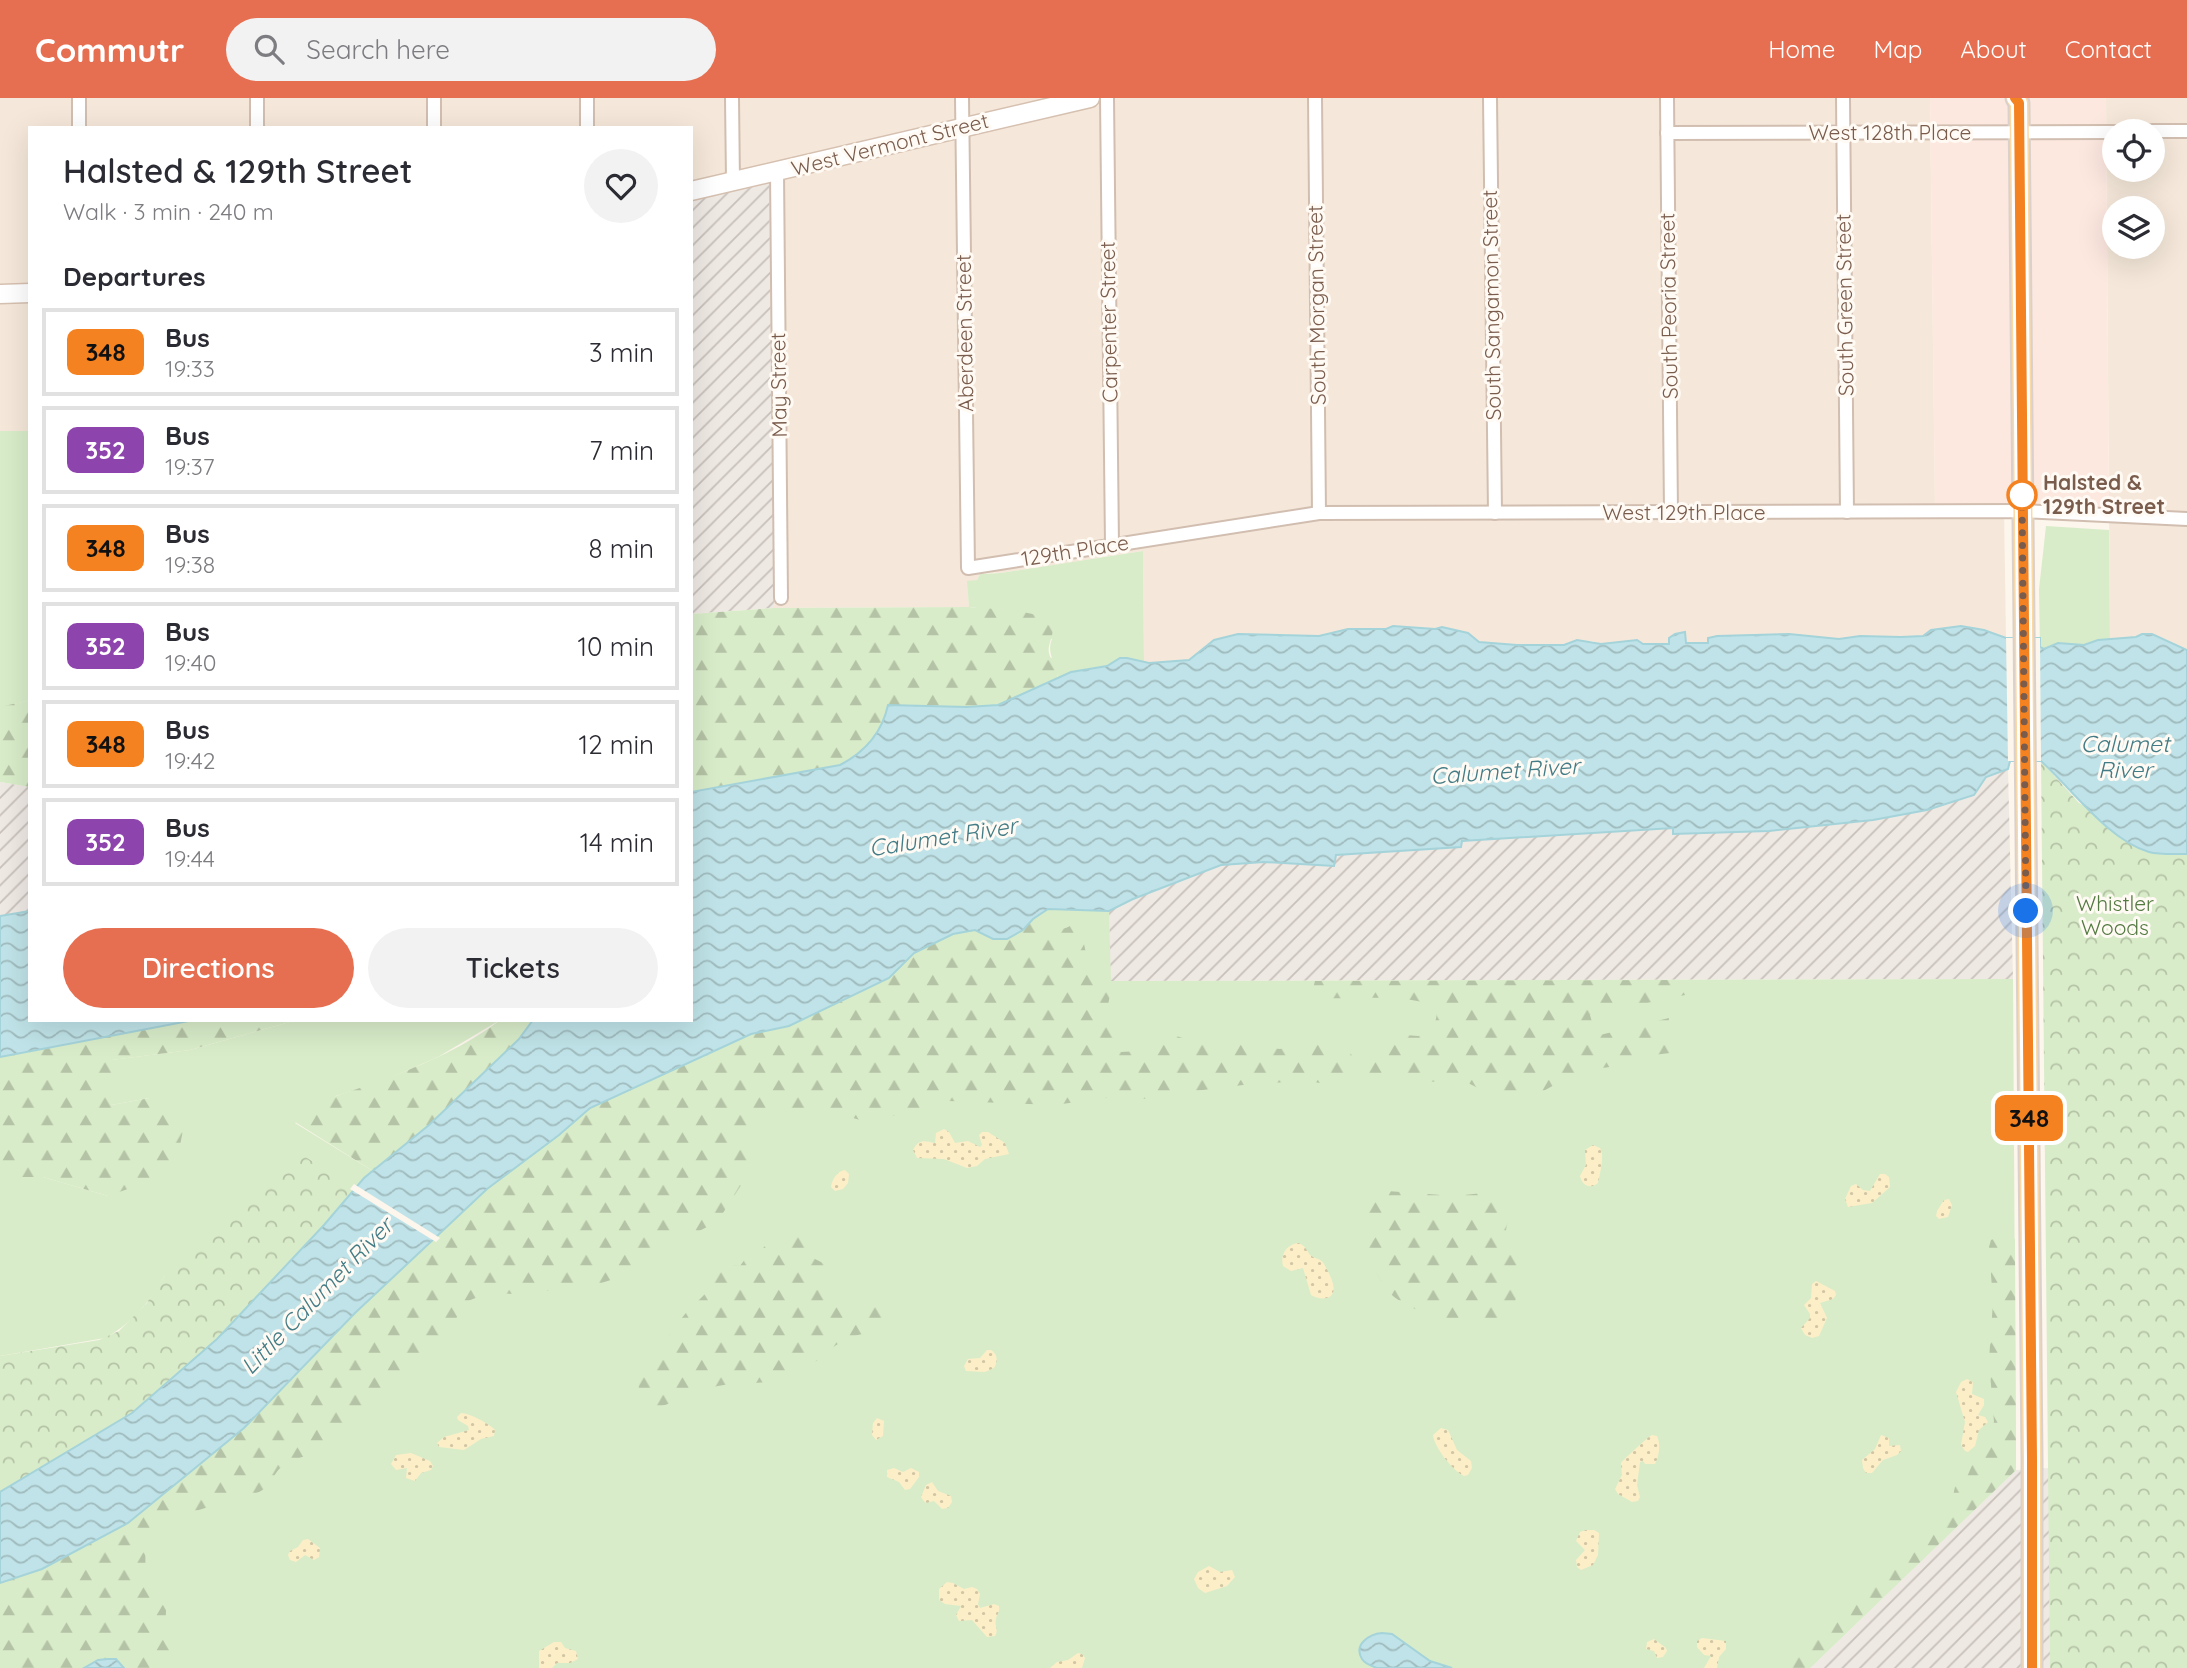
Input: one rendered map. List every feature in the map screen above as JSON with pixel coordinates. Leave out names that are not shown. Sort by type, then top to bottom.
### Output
[{"type":"main road","points":[[2019,100],[2032,1668]]},
{"type":"street","points":[[79,98],[79,126]]},
{"type":"street","points":[[257,98],[257,126]]},
{"type":"street","points":[[434,98],[434,126]]},
{"type":"street","points":[[587,98],[587,126]]},
{"type":"street","points":[[732,98],[733,182]]},
{"type":"street","name":"Aberdeen Street","points":[[962,98],[968,568]]},
{"type":"street","name":"West Vermont Street","points":[[693,191],[1090,98]]},
{"type":"street","name":"Carpenter Street","points":[[1107,98],[1112,546]]},
{"type":"street","name":"South Morgan Street","points":[[1315,98],[1319,513]]},
{"type":"street","name":"South Sangamon Street","points":[[1490,98],[1494,513]]},
{"type":"street","name":"South Peoria Street","points":[[1667,98],[1671,513]]},
{"type":"street","name":"South Green Street","points":[[1843,98],[1847,512]]},
{"type":"street","points":[[2165,131],[2187,131]]},
{"type":"street","name":"West 128th Place","points":[[1667,133],[2102,132]]},
{"type":"street","name":"May Street","points":[[777,172],[781,598]]},
{"type":"street","points":[[0,294],[28,293]]},
{"type":"street","name":"West 129th Place","points":[[1183,535],[1319,513],[2022,510],[2187,519]]},
{"type":"street","name":"129th Place","points":[[968,568],[1183,535]]},
{"type":"shaded area","points":[[0,98],[1930,98],[1935,508],[2004,508],[2006,638],[1961,626],[1931,630],[1923,636],[1901,637],[1860,636],[1839,639],[1789,634],[1686,643],[1685,633],[1669,638],[1669,644],[1643,644],[1637,640],[1601,644],[1592,641],[1570,642],[1564,645],[1517,645],[1479,642],[1442,627],[1435,629],[1393,626],[1387,629],[1348,629],[1319,636],[1265,634],[1189,660],[1149,663],[1144,662],[1143,551],[1001,573],[984,572],[977,580],[968,582],[969,607],[774,608],[769,172],[693,189],[693,126],[28,126],[28,431],[0,431]]},
{"type":"shaded area","points":[[1930,98],[2106,98],[2106,119],[2102,119],[2102,182],[2107,182],[2107,196],[2102,196],[2102,259],[2107,259],[2109,513],[1935,509]]},
{"type":"shaded area","points":[[2106,98],[2187,98],[2187,650],[2164,639],[2142,634],[2110,640],[2107,259],[2165,259],[2165,196],[2107,196],[2107,182],[2165,182],[2165,119],[2106,119]]},
{"type":"shaded area","points":[[769,171],[774,608],[693,614],[693,189]]},
{"type":"shaded area","points":[[2008,769],[2013,979],[1110,981],[1109,911],[1221,865],[1264,862],[1333,866],[1336,855],[1460,847],[1461,841],[1673,828],[1673,834],[1769,831],[1873,820],[1927,810],[1974,795],[1986,777]]},
{"type":"shaded area","points":[[0,782],[28,787],[28,911],[0,916]]},
{"type":"shaded area","points":[[2049,1468],[2050,1668],[1810,1668],[2016,1470]]},
{"type":"green space","points":[[0,431],[28,431],[28,701],[0,707]]},
{"type":"green space","points":[[2046,526],[2109,530],[2110,640],[2098,640],[2084,645],[2058,643],[2044,649],[2040,647],[2039,589]]},
{"type":"green space","points":[[1143,551],[1144,662],[1120,658],[1107,666],[1085,669],[1058,678],[1051,654],[1052,639],[1002,611],[969,607],[967,581],[977,580],[980,574]]},
{"type":"green space","points":[[969,607],[1028,613],[1047,620],[1052,626],[1049,653],[1056,664],[1058,678],[998,705],[889,705],[871,741],[840,765],[693,792],[693,614],[774,608]]},
{"type":"green space","points":[[28,700],[28,787],[0,782],[0,707]]},
{"type":"green space","name":"Whistler Woods","points":[[2041,761],[2079,803],[2174,854],[2187,854],[2187,1668],[2050,1668]]},
{"type":"green space","points":[[1048,909],[1109,911],[1111,981],[2013,979],[2016,1470],[1810,1668],[0,1668],[0,1583],[355,1313],[487,1189],[1033,919]]},
{"type":"green space","points":[[1033,919],[1038,919],[1052,930],[1070,926],[1081,930],[1087,958],[1100,973],[1110,995],[1107,1010],[1118,1034],[1117,1048],[1121,1052],[1139,1051],[1174,1035],[1199,1044],[1217,1041],[1280,1049],[1313,1041],[1331,1041],[1344,1045],[1354,1058],[1360,1060],[1383,1058],[1387,1056],[1388,1039],[1392,1034],[1418,1036],[1430,1032],[1436,1020],[1436,1011],[1430,1005],[1417,1001],[1317,998],[1312,992],[1315,981],[1686,980],[1688,986],[1685,995],[1590,1015],[1596,1036],[1669,1018],[1668,1026],[1659,1032],[1659,1037],[1673,1049],[1670,1053],[1653,1055],[1633,1064],[1602,1068],[1565,1079],[1538,1094],[1516,1100],[1488,1093],[1456,1080],[1416,1083],[1390,1078],[1365,1078],[1332,1085],[1308,1081],[1251,1084],[1195,1091],[1163,1099],[1104,1098],[1055,1105],[949,1101],[942,1102],[931,1110],[907,1111],[876,1122],[829,1111],[799,1110],[764,1118],[752,1135],[749,1173],[721,1216],[711,1225],[678,1238],[647,1255],[617,1278],[595,1285],[517,1294],[488,1293],[468,1301],[426,1354],[416,1374],[329,1447],[284,1465],[259,1492],[182,1516],[148,1533],[146,1576],[164,1587],[167,1595],[165,1628],[175,1642],[171,1660],[173,1668],[124,1668],[121,1664],[98,1660],[84,1668],[0,1668],[0,1583],[42,1569],[244,1428],[355,1313],[487,1189],[590,1108],[751,1034],[789,1026],[889,978],[914,953],[953,934],[975,930],[993,939],[1023,930]]},
{"type":"green space","points":[[184,1022],[290,1022],[190,1050],[112,1060],[111,1105],[150,1098],[172,1101],[184,1125],[177,1161],[139,1185],[108,1196],[43,1177],[0,1177],[0,1057]]},
{"type":"green space","points":[[290,1022],[497,1022],[438,1057],[383,1081],[336,1096],[295,1123],[373,1171],[355,1188],[164,1277],[139,1312],[105,1338],[0,1356],[0,1177],[43,1177],[108,1196],[150,1098],[111,1105],[111,1060],[190,1050]]},
{"type":"green space","points":[[497,1022],[532,1022],[519,1039],[429,1125],[373,1171],[295,1122],[311,1107],[323,1101],[430,1061],[474,1038]]},
{"type":"green space","points":[[299,1153],[355,1188],[324,1225],[217,1339],[132,1413],[0,1492],[0,1356],[99,1340],[119,1331],[146,1304],[164,1277]]},
{"type":"green space","points":[[1387,1191],[1455,1196],[1492,1192],[1508,1198],[1511,1213],[1506,1230],[1507,1240],[1523,1270],[1516,1299],[1504,1318],[1469,1325],[1448,1322],[1408,1305],[1388,1291],[1374,1268],[1365,1223],[1368,1210],[1375,1199]]},
{"type":"green space","points":[[807,1229],[814,1238],[808,1250],[811,1257],[825,1264],[825,1277],[830,1291],[848,1305],[870,1302],[879,1304],[889,1314],[884,1322],[874,1330],[841,1342],[804,1371],[788,1378],[713,1387],[658,1407],[644,1400],[640,1392],[639,1376],[658,1357],[671,1332],[685,1314],[706,1293],[713,1277],[729,1265],[740,1266],[748,1255],[759,1252],[783,1234]]},
{"type":"green space","points":[[2005,1234],[2015,1239],[2016,1470],[1810,1668],[1781,1668],[1816,1635],[1867,1578],[1891,1560],[1921,1547],[1925,1524],[1939,1520],[1952,1500],[1955,1487],[1967,1477],[1984,1437],[1994,1422],[1989,1360],[1993,1302],[1989,1247],[1991,1240]]},
{"type":"sand","points":[[944,1129],[955,1143],[968,1141],[980,1147],[982,1145],[979,1135],[988,1132],[1005,1143],[1009,1154],[985,1159],[977,1166],[967,1168],[944,1159],[917,1158],[913,1150],[918,1144],[922,1141],[935,1143],[936,1133]]},
{"type":"sand","points":[[1593,1145],[1600,1148],[1602,1160],[1598,1183],[1589,1186],[1584,1184],[1580,1176],[1586,1165],[1585,1150]]},
{"type":"sand","points":[[845,1170],[849,1174],[848,1183],[843,1189],[835,1191],[831,1187],[834,1179]]},
{"type":"sand","points":[[1880,1174],[1889,1177],[1890,1187],[1872,1203],[1848,1207],[1845,1199],[1851,1186],[1856,1184],[1863,1190],[1870,1191]]},
{"type":"sand","points":[[1949,1199],[1952,1205],[1948,1217],[1939,1219],[1936,1216],[1937,1211],[1944,1200]]},
{"type":"sand","points":[[1299,1243],[1310,1255],[1324,1264],[1334,1289],[1327,1298],[1311,1295],[1303,1268],[1291,1271],[1283,1266],[1285,1250]]},
{"type":"sand","points":[[1816,1281],[1835,1291],[1836,1295],[1833,1299],[1820,1303],[1827,1318],[1819,1336],[1812,1338],[1805,1335],[1801,1328],[1810,1318],[1804,1305],[1811,1298],[1812,1284]]},
{"type":"sand","points":[[987,1350],[991,1350],[996,1356],[994,1368],[985,1372],[966,1371],[964,1366],[968,1359],[980,1358]]},
{"type":"sand","points":[[1967,1379],[1973,1382],[1972,1394],[1984,1399],[1984,1405],[1978,1415],[1985,1417],[1988,1422],[1979,1430],[1975,1446],[1968,1452],[1961,1445],[1965,1422],[1956,1392],[1961,1382]]},
{"type":"sand","points":[[461,1413],[489,1425],[495,1430],[494,1436],[481,1439],[464,1450],[439,1447],[437,1443],[444,1437],[469,1430],[468,1426],[458,1420],[457,1417]]},
{"type":"sand","points":[[877,1418],[884,1421],[883,1436],[876,1440],[872,1435],[873,1423]]},
{"type":"sand","points":[[1441,1428],[1448,1430],[1457,1450],[1471,1461],[1472,1468],[1468,1475],[1464,1476],[1455,1469],[1437,1446],[1433,1435]]},
{"type":"sand","points":[[1652,1435],[1658,1439],[1658,1458],[1655,1464],[1640,1462],[1637,1485],[1640,1497],[1638,1501],[1632,1502],[1618,1494],[1615,1489],[1622,1475],[1621,1463]]},
{"type":"sand","points":[[1881,1435],[1889,1438],[1889,1446],[1900,1445],[1901,1451],[1883,1460],[1872,1473],[1866,1473],[1862,1460],[1875,1449]]},
{"type":"sand","points":[[411,1453],[430,1461],[433,1466],[431,1470],[421,1473],[415,1481],[406,1478],[407,1468],[396,1470],[391,1464],[396,1455]]},
{"type":"sand","points":[[894,1468],[903,1472],[911,1468],[919,1472],[919,1477],[910,1489],[905,1490],[899,1482],[887,1477],[887,1470]]},
{"type":"sand","points":[[932,1482],[938,1491],[951,1496],[952,1502],[948,1508],[942,1509],[934,1501],[926,1503],[921,1497],[926,1485]]},
{"type":"sand","points":[[1586,1530],[1599,1533],[1598,1555],[1593,1565],[1581,1570],[1577,1567],[1576,1560],[1585,1550],[1576,1541],[1580,1532]]},
{"type":"sand","points":[[308,1539],[320,1548],[319,1557],[314,1560],[305,1555],[296,1562],[290,1560],[290,1551]]},
{"type":"sand","points":[[1209,1566],[1220,1572],[1232,1570],[1235,1577],[1227,1586],[1205,1593],[1198,1588],[1194,1579],[1198,1572]]},
{"type":"sand","points":[[947,1582],[964,1589],[977,1589],[980,1594],[980,1608],[994,1604],[999,1606],[995,1636],[987,1637],[972,1620],[959,1621],[956,1615],[961,1606],[945,1604],[939,1600],[939,1589]]},
{"type":"sand","points":[[1702,1638],[1726,1641],[1726,1649],[1719,1657],[1717,1668],[1704,1668],[1711,1656],[1704,1655],[1697,1647],[1697,1641]]},
{"type":"sand","points":[[1654,1639],[1666,1648],[1663,1657],[1657,1658],[1654,1651],[1646,1649],[1647,1642]]},
{"type":"sand","points":[[554,1642],[561,1642],[565,1648],[576,1651],[578,1659],[570,1663],[557,1663],[552,1668],[539,1668],[539,1651]]},
{"type":"sand","points":[[1078,1653],[1085,1658],[1082,1668],[1050,1668],[1057,1662],[1068,1660]]},
{"type":"water","points":[[1393,626],[1435,629],[1442,627],[1468,633],[1479,642],[1564,645],[1577,640],[1601,644],[1637,640],[1643,644],[1669,644],[1669,638],[1685,632],[1686,643],[1708,643],[1708,638],[1717,636],[1789,634],[1839,639],[1860,636],[1923,636],[1931,630],[1961,626],[2006,638],[2040,638],[2040,647],[2044,649],[2058,643],[2084,645],[2098,640],[2152,634],[2187,650],[2187,854],[2153,853],[2134,846],[2105,825],[2041,761],[2010,761],[2008,769],[1986,777],[1974,795],[1927,810],[1873,820],[1769,831],[1673,834],[1673,828],[1462,841],[1461,847],[1336,855],[1334,866],[1264,862],[1221,865],[1109,911],[1048,909],[1023,930],[1007,939],[993,939],[975,930],[953,934],[914,953],[889,978],[789,1026],[751,1034],[590,1108],[487,1189],[355,1313],[244,1428],[128,1523],[42,1569],[0,1583],[0,1492],[132,1413],[217,1339],[324,1225],[364,1178],[429,1125],[519,1039],[532,1022],[693,1022],[693,792],[840,765],[871,741],[888,705],[998,705],[1071,672],[1107,666],[1120,658],[1149,663],[1189,660],[1214,640],[1238,634],[1319,636],[1348,629],[1386,629]]},
{"type":"water","points":[[28,911],[28,1022],[184,1022],[0,1057],[0,916]]},
{"type":"water","points":[[1392,1634],[1430,1661],[1452,1668],[1377,1668],[1369,1665],[1363,1661],[1360,1654],[1361,1644],[1373,1635]]},
{"type":"water","points":[[116,1659],[124,1668],[84,1668],[98,1660]]},
{"type":"pier","points":[[2006,638],[2040,638],[2041,761],[2008,761]]},
{"type":"pier","points":[[354,1184],[440,1238],[436,1242],[350,1189]]},
{"type":"bus line","name":"348","points":[[2015,98],[2019,103],[2032,1668]]},
{"type":"place","name":"Halsted & 129th Street","points":[[2022,495]]},
{"type":"route","points":[[2022,495],[2026,911]]},
{"type":"water label","name":"Calumet River","points":[[2125,757]]},
{"type":"water label","name":"Calumet River","points":[[1505,771]]},
{"type":"water label","name":"Calumet River","points":[[943,837]]},
{"type":"water label","name":"Little Calumet River","points":[[317,1296]]}]
